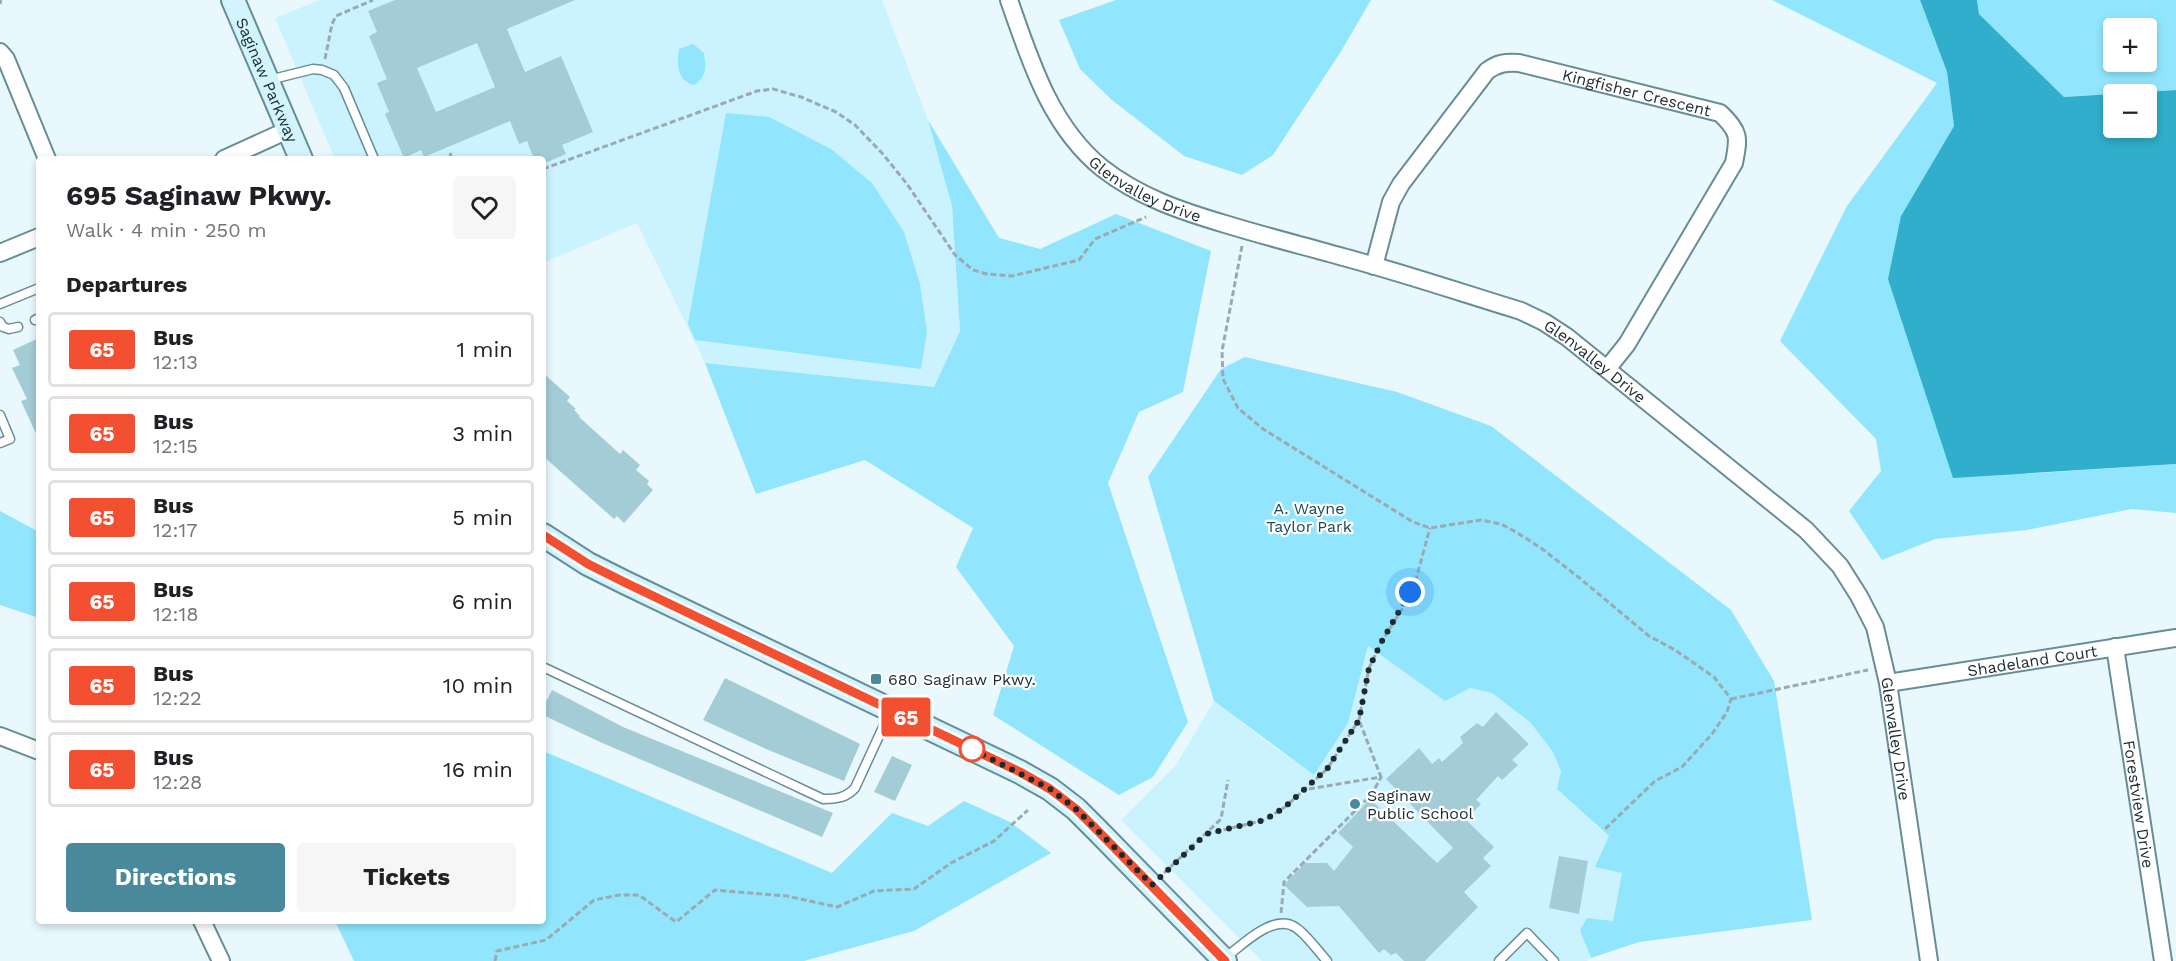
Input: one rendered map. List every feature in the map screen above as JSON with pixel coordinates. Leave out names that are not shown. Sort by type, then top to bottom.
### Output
[{"type":"street","name":"Saginaw Parkway","points":[[233,0],[300,156]]},
{"type":"street","name":"Glenvalley Drive","points":[[1009,0],[1042,88],[1061,121],[1080,146],[1102,168],[1135,190],[1168,207],[1374,266],[1521,311],[1544,321],[1567,337],[1806,530],[1840,566],[1875,627],[1888,683],[1929,961]]},
{"type":"street","points":[[0,52],[6,59],[46,156]]},
{"type":"street","name":"Kingfisher Crescent","points":[[1374,266],[1391,202],[1401,184],[1487,71],[1496,65],[1507,62],[1519,63],[1720,113],[1734,126],[1737,133],[1738,142],[1734,163],[1627,344],[1606,369]]},
{"type":"street","points":[[231,156],[288,130]]},
{"type":"street","points":[[0,254],[36,238]]},
{"type":"street","points":[[546,537],[588,564],[1020,772],[1050,789],[1076,809],[1224,960]]},
{"type":"street","name":"Shadeland Court","points":[[1888,683],[2176,638]]},
{"type":"street","name":"Forestview Drive","points":[[2115,647],[2163,961]]},
{"type":"street","points":[[0,736],[36,750]]},
{"type":"street","points":[[203,924],[221,961]]},
{"type":"lane","points":[[267,81],[313,69],[334,75],[344,88],[373,156]]},
{"type":"lane","points":[[0,304],[36,289]]},
{"type":"lane","points":[[0,322],[3,327],[9,329],[18,327]]},
{"type":"lane","points":[[0,416],[10,439],[0,443]]},
{"type":"lane","points":[[546,668],[823,799],[849,795],[855,788],[891,710]]},
{"type":"lane","points":[[1224,960],[1268,925],[1279,924],[1294,926],[1327,961]]},
{"type":"lane","points":[[1498,961],[1527,933],[1554,961]]},
{"type":"path","points":[[322,70],[332,24],[336,16],[373,0]]},
{"type":"path","points":[[546,168],[747,95],[773,89],[801,97],[836,112],[855,125],[908,184],[955,255],[973,270],[987,274],[1012,276],[1080,260],[1095,239],[1146,216]]},
{"type":"path","points":[[1243,238],[1222,351],[1223,379],[1238,408],[1273,435],[1413,522],[1430,528],[1481,520],[1502,524],[1516,532],[1577,576],[1648,636],[1714,677],[1731,699]]},
{"type":"path","points":[[1206,834],[1265,820],[1307,789],[1327,769],[1359,720],[1369,668],[1382,641],[1404,606],[1416,579],[1430,528]]},
{"type":"path","points":[[1731,699],[1872,669]]},
{"type":"path","points":[[1605,829],[1655,781],[1682,766],[1712,734],[1727,712],[1731,699]]},
{"type":"path","points":[[1279,924],[1284,882],[1372,794],[1381,777],[1359,720]]},
{"type":"path","points":[[1307,789],[1381,777]]},
{"type":"path","points":[[1152,885],[1221,819],[1228,780]]},
{"type":"path","points":[[495,961],[497,951],[546,940],[594,900],[619,895],[639,896],[676,922],[715,890],[787,896],[837,907],[874,891],[914,889],[951,863],[994,842],[1028,810]]},
{"type":"shaded area","points":[[320,0],[882,0],[928,120],[952,206],[960,331],[934,387],[705,363],[637,223],[546,262],[546,156],[334,156],[275,18]]},
{"type":"shaded area","points":[[1920,0],[1977,0],[1979,14],[2064,97],[2103,95],[2103,138],[2157,138],[2157,91],[2176,90],[2176,464],[1953,478],[1888,279],[1901,216],[1954,126],[1947,72]]},
{"type":"shaded area","name":"Saginaw Public School","points":[[1368,645],[1445,701],[1470,688],[1492,693],[1530,722],[1553,752],[1561,771],[1594,824],[1609,836],[1622,873],[1613,921],[1580,929],[1591,958],[1587,961],[1262,961],[1121,820],[1176,765],[1214,701],[1271,745],[1314,774],[1348,723]]},
{"type":"green space","points":[[1116,0],[1371,0],[1340,53],[1273,155],[1242,175],[1184,156],[1112,100],[1080,69],[1059,20]]},
{"type":"green space","points":[[1772,0],[1920,0],[1947,72],[1954,126],[1901,216],[2026,474],[2176,464],[2176,513],[2132,509],[2027,530],[1935,539],[1882,560],[1849,511],[1881,471],[1876,439],[1780,341],[1847,206],[1937,83]]},
{"type":"green space","points":[[1977,0],[2176,0],[2176,90],[2157,91],[2157,84],[2103,84],[2103,95],[2064,97],[1979,14]]},
{"type":"green space","points":[[693,44],[704,53],[705,62],[705,71],[694,85],[688,83],[681,75],[678,60],[679,49]]},
{"type":"green space","points":[[726,113],[769,117],[831,149],[872,183],[904,232],[920,284],[927,332],[921,369],[695,340],[688,324]]},
{"type":"green space","points":[[928,120],[999,238],[1040,249],[1116,214],[1211,251],[1183,392],[1139,412],[1108,483],[1188,722],[1153,777],[1119,795],[993,715],[1014,646],[956,567],[973,528],[865,460],[756,494],[705,363],[934,387],[960,331],[952,206]]},
{"type":"green space","name":"A. Wayne Taylor Park","points":[[1245,357],[1397,392],[1491,426],[1731,610],[1774,681],[1812,920],[1639,942],[1591,958],[1580,930],[1587,918],[1613,921],[1622,873],[1595,867],[1609,836],[1557,789],[1561,771],[1553,752],[1530,722],[1492,693],[1470,688],[1445,701],[1368,646],[1348,723],[1314,775],[1214,701],[1148,477],[1221,369]]},
{"type":"green space","points":[[0,511],[36,530],[36,617],[0,605]]},
{"type":"green space","points":[[546,752],[832,873],[892,813],[928,826],[964,801],[1010,822],[1051,853],[914,931],[804,961],[354,961],[336,924],[546,924]]},
{"type":"building","points":[[395,0],[575,0],[507,29],[525,72],[561,56],[593,132],[562,145],[566,154],[546,163],[546,156],[533,156],[527,141],[519,144],[510,121],[426,156],[424,156],[421,150],[403,156],[385,114],[389,112],[377,83],[387,79],[369,36],[377,32],[368,11]],"holes":[[[477,43],[495,87],[436,112],[417,68]]]},
{"type":"building","points":[[36,339],[36,434],[21,401],[27,399],[12,368],[20,365],[13,350]]},
{"type":"building","points":[[546,376],[570,397],[567,401],[576,409],[574,410],[579,417],[620,454],[623,450],[640,465],[636,470],[649,481],[647,484],[653,490],[624,523],[617,516],[614,519],[546,459]]},
{"type":"building","points":[[725,678],[860,744],[844,781],[703,720]]},
{"type":"building","points":[[552,690],[623,727],[833,813],[822,837],[600,742],[546,716],[546,702]]},
{"type":"building","points":[[1496,712],[1529,744],[1512,760],[1518,765],[1502,780],[1498,776],[1476,800],[1481,804],[1466,820],[1494,847],[1483,858],[1491,866],[1464,892],[1478,907],[1425,961],[1404,961],[1396,953],[1391,955],[1384,949],[1379,953],[1339,906],[1307,907],[1284,885],[1305,863],[1327,863],[1334,871],[1353,847],[1338,833],[1370,799],[1437,863],[1453,848],[1386,779],[1419,748],[1432,764],[1439,758],[1442,762],[1463,743],[1460,737],[1477,723],[1483,727]]},
{"type":"building","points":[[892,756],[912,765],[895,801],[874,792]]},
{"type":"building","points":[[1559,856],[1588,861],[1579,914],[1549,908]]},
{"type":"bus line","name":"65","points":[[546,537],[588,564],[951,738],[1050,789],[1076,809],[1225,961]]},
{"type":"place","name":"680 Saginaw Pkwy.","points":[[876,679]]},
{"type":"place","name":"Saginaw Public School","points":[[1355,804]]},
{"type":"route","points":[[972,749],[968,747],[1050,789],[1076,809],[1152,885],[1206,834],[1265,820],[1307,789],[1327,769],[1359,720],[1369,668],[1410,592]]}]
